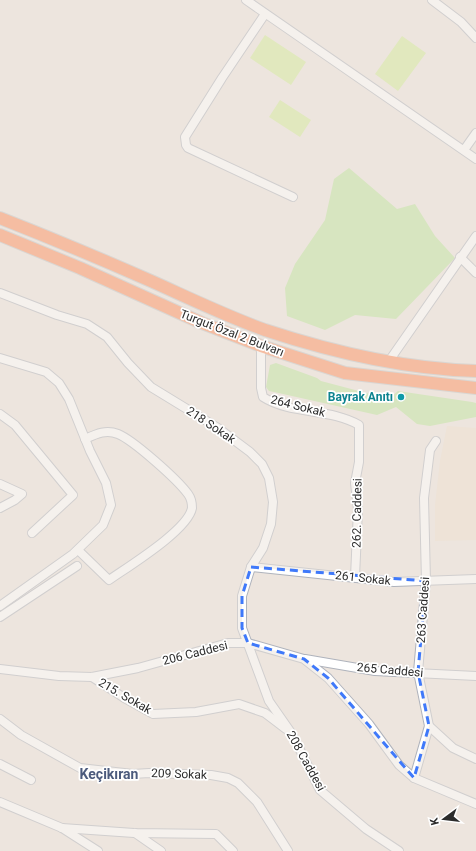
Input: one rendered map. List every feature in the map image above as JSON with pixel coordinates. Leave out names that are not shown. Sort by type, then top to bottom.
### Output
[{"type":"highway","name":"Turgut Özal 2 Bulvarı","points":[[0,218],[69,245],[265,330],[354,354],[389,361],[476,371]]},
{"type":"highway","name":"Turgut Özal 2 Bulvarı","points":[[0,236],[80,268],[202,323],[261,346],[345,373],[474,389]]},
{"type":"street","points":[[246,0],[476,159]]},
{"type":"street","points":[[432,0],[461,22],[476,38]]},
{"type":"street","points":[[265,14],[222,78],[185,137],[185,140],[188,148],[293,197]]},
{"type":"street","points":[[464,150],[476,133]]},
{"type":"street","points":[[389,361],[476,236]]},
{"type":"street","points":[[460,257],[476,273]]},
{"type":"street","name":"218 Sokak","points":[[0,293],[57,315],[87,324],[107,337],[128,363],[151,387],[218,428],[250,452],[262,464],[269,478],[273,502],[271,524],[263,548],[251,567],[242,596],[242,628],[248,643]]},
{"type":"street","name":"264 Sokak","points":[[261,346],[261,388],[263,397],[268,400],[292,407],[346,417],[359,424]]},
{"type":"street","points":[[0,361],[53,376],[65,391],[85,439],[106,483],[111,506],[103,525],[78,550],[0,606]]},
{"type":"street","points":[[0,414],[15,425],[74,495],[32,533]]},
{"type":"street","name":"262. Caddesi","points":[[355,577],[358,509],[355,483],[359,462],[359,424]]},
{"type":"street","points":[[78,550],[109,580],[157,546],[187,521],[192,508],[192,502],[188,494],[160,466],[126,439],[109,432],[101,433],[85,439]]},
{"type":"street","name":"263 Caddesi","points":[[414,778],[429,726],[418,672],[426,581],[424,498],[430,450],[436,441]]},
{"type":"street","points":[[0,484],[22,494],[15,500],[0,508]]},
{"type":"street","points":[[0,617],[77,566]]},
{"type":"street","name":"261 Sokak","points":[[251,567],[394,582],[476,579]]},
{"type":"street","name":"206 Caddesi","points":[[0,669],[59,676],[92,677],[138,668],[228,643],[248,643],[304,659],[328,678],[369,724],[399,765],[414,778],[476,804]]},
{"type":"street","name":"208 Caddesi","points":[[248,643],[270,701],[292,734],[320,790],[366,829],[399,851]]},
{"type":"street","name":"265 Caddesi","points":[[304,659],[375,671],[476,676]]},
{"type":"street","name":"215. Sokak","points":[[92,677],[153,714],[196,712],[239,704],[265,713],[292,734]]},
{"type":"street","name":"209 Sokak","points":[[0,719],[21,735],[80,768],[133,774],[149,773],[211,775],[228,778],[238,783],[257,802],[288,851]]},
{"type":"street","points":[[429,726],[452,748],[476,758]]},
{"type":"street","points":[[0,764],[31,780]]},
{"type":"street","points":[[0,802],[62,828],[98,851]]},
{"type":"street","points":[[62,828],[134,833],[216,834],[233,851]]},
{"type":"street","points":[[134,833],[161,851]]},
{"type":"highlighted area","points":[[251,567],[426,581],[418,672],[429,726],[414,778],[328,678],[304,659],[248,643],[242,628],[242,596]]},
{"type":"shaded area","points":[[447,426],[476,428],[476,540],[435,541],[435,505],[440,461]]},
{"type":"green space","points":[[265,35],[306,62],[291,85],[250,58]]},
{"type":"green space","points":[[402,36],[426,53],[398,91],[375,74]]},
{"type":"green space","points":[[280,100],[311,120],[300,137],[269,117]]},
{"type":"green space","points":[[349,168],[397,209],[415,204],[435,236],[455,258],[396,319],[355,315],[325,330],[287,316],[285,288],[295,264],[325,220],[334,179]]},
{"type":"green space","points":[[276,363],[317,378],[321,381],[389,399],[398,391],[476,403],[476,417],[430,426],[417,424],[396,407],[377,415],[269,391],[266,387],[270,365]]},
{"type":"place","name":"Bayrak Anıtı","points":[[401,397]]},
{"type":"district","name":"Keçikıran","points":[[109,774]]}]
